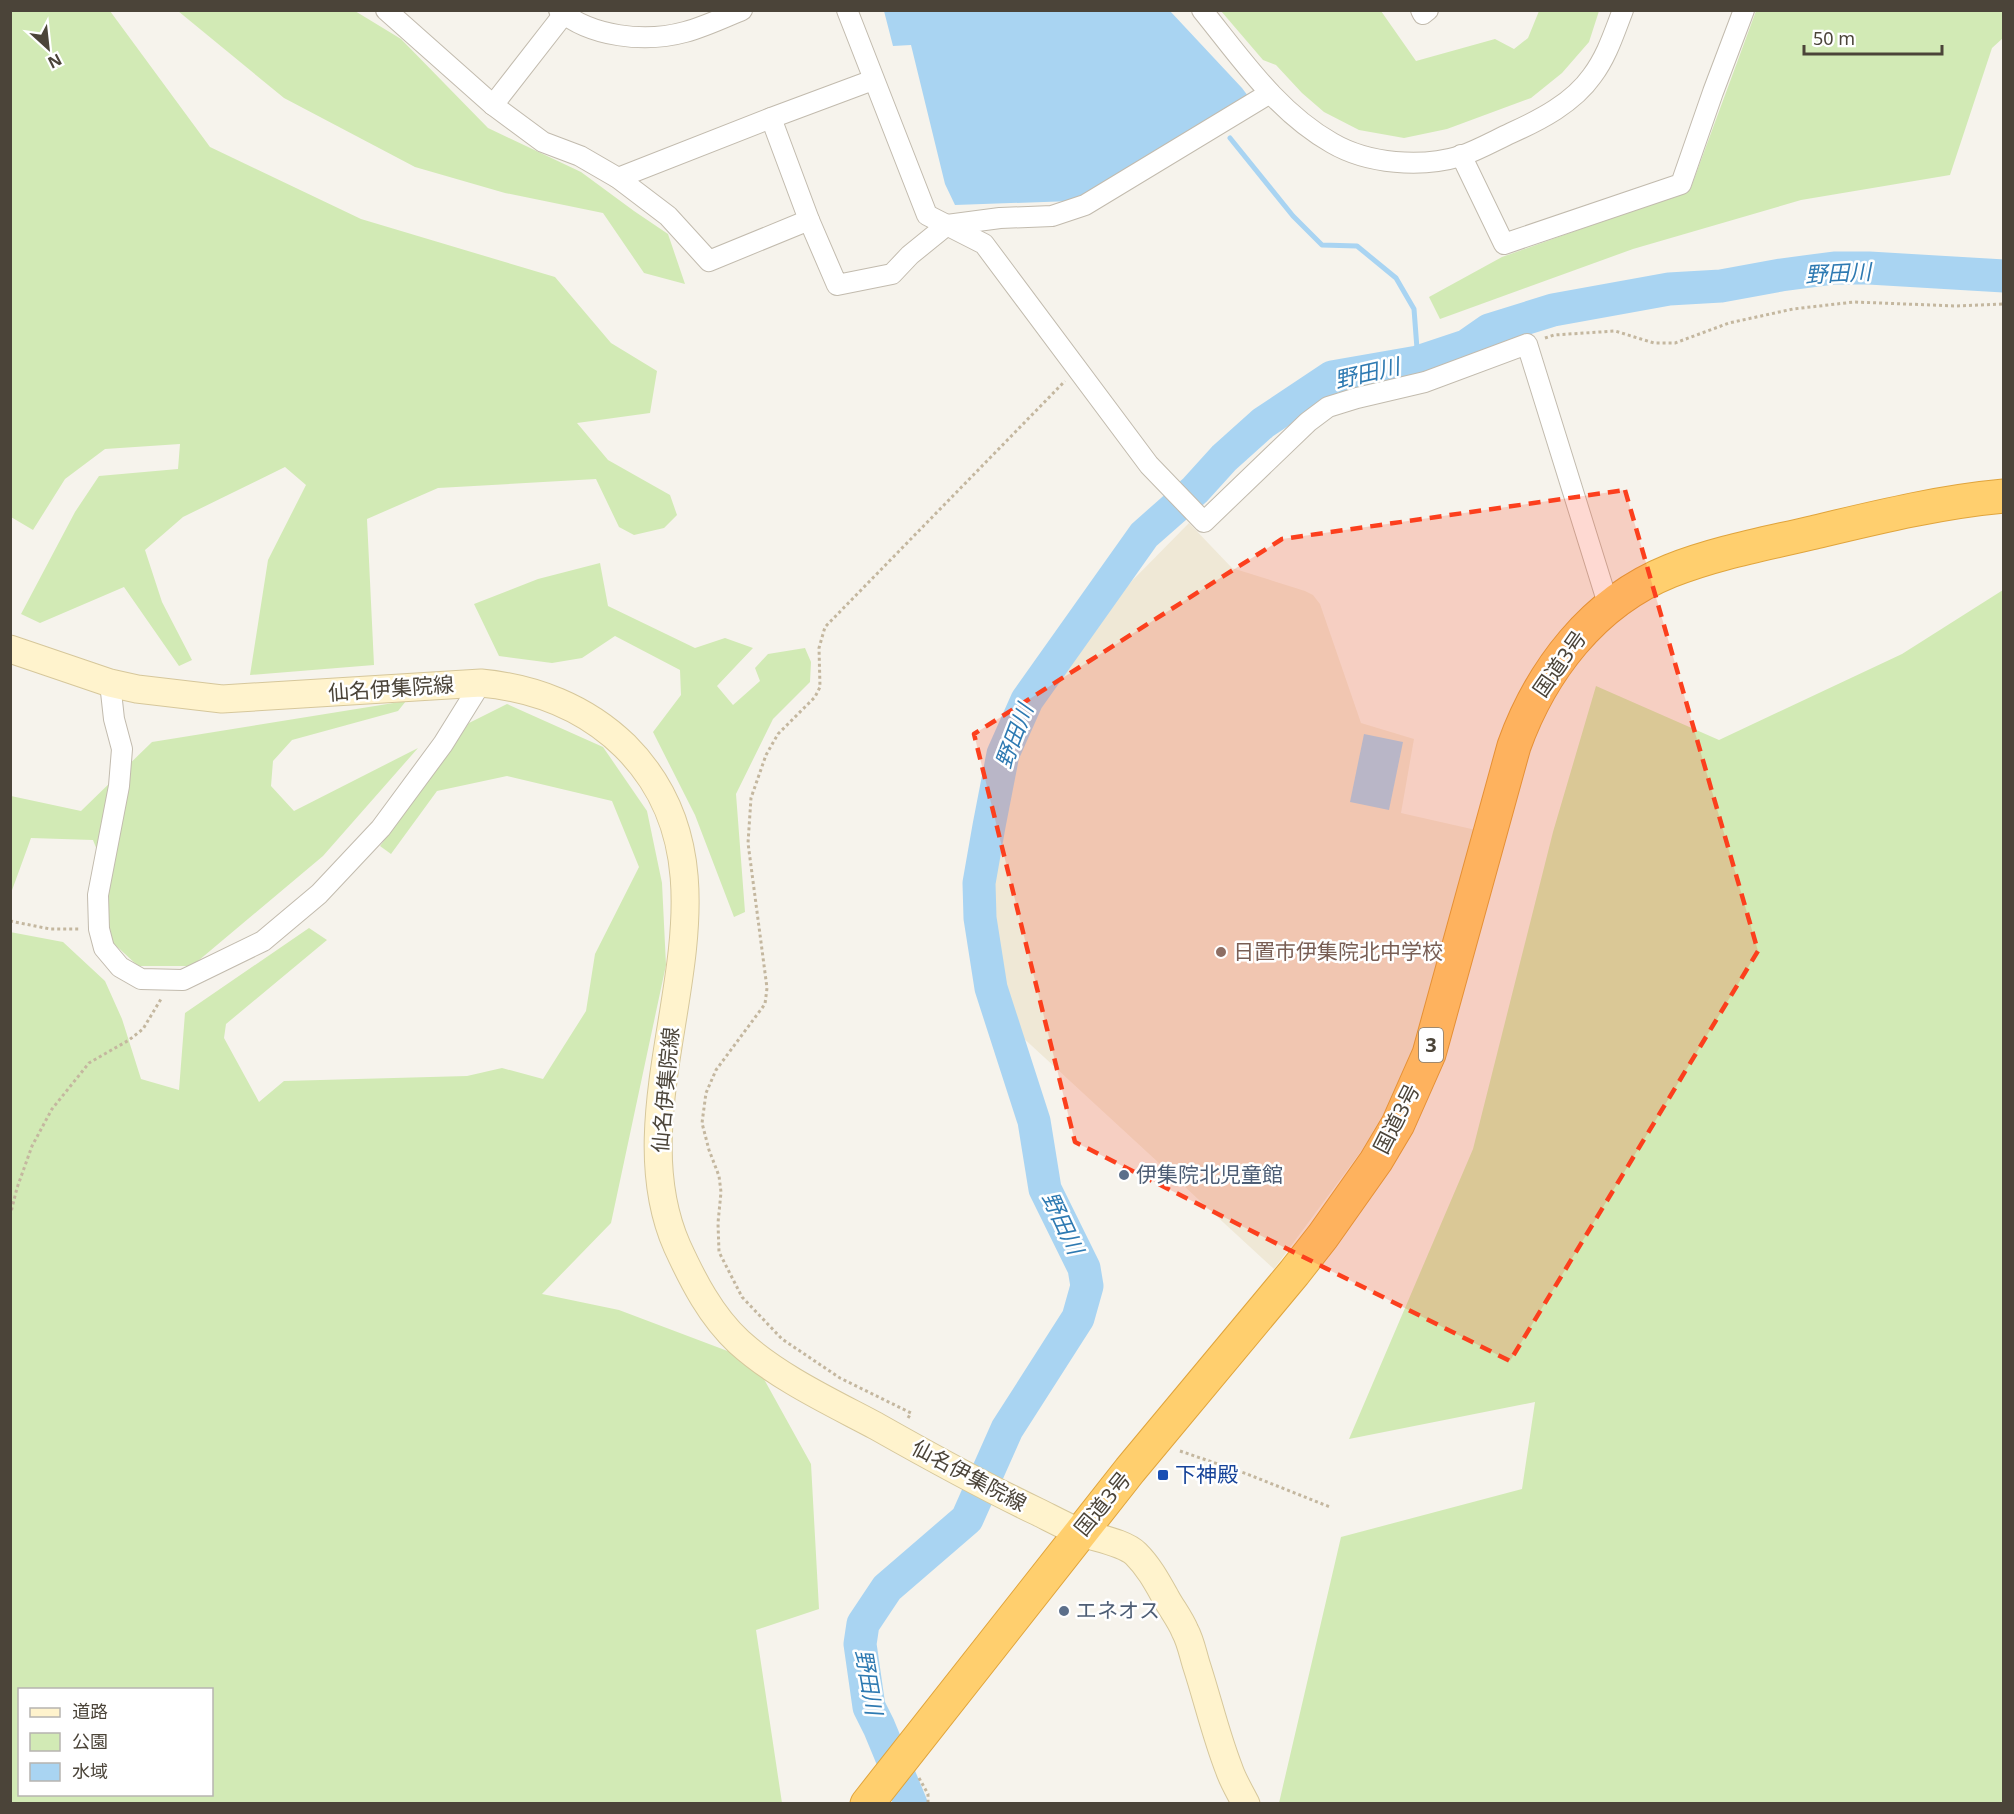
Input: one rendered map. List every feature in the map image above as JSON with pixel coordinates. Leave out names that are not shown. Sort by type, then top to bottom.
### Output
[{"type":"highway","name":"国道3号","points":[[873,1796],[1080,1532],[1294,1274],[1376,1161],[1398,1124],[1429,1054],[1514,746],[1523,722],[1552,669],[1569,645],[1587,625],[1643,584],[1693,562],[1901,512],[2004,496]]},
{"type":"main road","name":"仙名伊集院線","points":[[10,649],[110,683],[177,695],[222,699],[481,683],[510,686],[536,693],[590,717],[628,750],[655,784],[665,803],[676,833],[684,868],[685,926],[658,1143],[660,1178],[667,1214],[676,1244],[704,1298],[739,1341],[794,1382],[1000,1494],[1080,1532],[1132,1550],[1152,1573],[1186,1633],[1229,1770],[1246,1803]]},
{"type":"street","points":[[386,10],[493,105],[543,142],[580,156],[618,178],[668,216],[710,261],[809,220]]},
{"type":"street","points":[[493,105],[564,12],[576,22],[591,28],[626,35],[655,37],[685,32],[742,10]]},
{"type":"street","points":[[847,10],[927,215],[984,244],[1149,465],[1204,522],[1308,422],[1328,407],[1425,382],[1526,344],[1609,607]]},
{"type":"street","points":[[1202,10],[1286,110],[1334,144],[1363,155],[1393,162],[1429,162],[1461,155],[1527,126],[1575,96],[1605,56],[1623,10]]},
{"type":"street","points":[[1421,10],[1423,14],[1428,10]]},
{"type":"street","points":[[1461,155],[1504,244],[1681,184],[1744,10]]},
{"type":"street","points":[[618,178],[873,80]]},
{"type":"street","points":[[771,118],[809,220],[837,285],[892,274],[910,255],[947,225],[1000,218],[1052,216],[1085,204],[1270,93]]},
{"type":"street","points":[[110,683],[114,719],[122,749],[119,786],[98,895],[99,930],[104,948],[120,967],[141,979],[183,980],[263,941],[319,894],[381,828],[443,744],[481,683]]},
{"type":"path","points":[[1526,344],[1554,335],[1615,331],[1654,343],[1675,343],[1729,323],[1792,309],[1854,302],[1957,306],[2004,304]]},
{"type":"path","points":[[899,1439],[911,1413],[840,1378],[782,1339],[742,1297],[719,1252],[718,1223],[721,1192],[702,1123],[706,1094],[716,1070],[765,1004],[767,988],[748,843],[752,798],[766,755],[778,734],[815,697],[819,687],[819,648],[825,627],[1077,369]]},
{"type":"path","points":[[10,921],[50,929],[99,930]]},
{"type":"path","points":[[10,1216],[32,1146],[52,1108],[89,1063],[144,1029],[172,979]]},
{"type":"path","points":[[1154,1442],[1247,1474],[1330,1507]]},
{"type":"highlighted area","points":[[1625,490],[1758,951],[1510,1361],[1075,1142],[974,734],[1282,539]]},
{"type":"shaded area","name":"日置市伊集院北中学校","points":[[1189,523],[1232,568],[1305,591],[1313,595],[1320,604],[1361,723],[1414,739],[1401,813],[1476,830],[1427,1012],[1391,1109],[1382,1116],[1362,1150],[1274,1269],[1019,1034],[1005,1009],[993,894],[994,857],[1019,743],[1037,703],[1122,591]]},
{"type":"green space","points":[[11,10],[110,11],[210,147],[361,219],[555,277],[611,343],[657,371],[650,413],[577,423],[608,460],[670,495],[677,515],[664,528],[634,535],[619,527],[596,479],[438,488],[367,519],[374,665],[250,675],[268,560],[306,485],[285,467],[183,517],[145,550],[162,602],[192,660],[179,666],[124,587],[40,623],[21,614],[75,512],[99,476],[178,469],[180,444],[105,449],[65,479],[33,530],[11,517]]},
{"type":"green space","points":[[178,11],[355,11],[401,39],[488,128],[581,172],[668,234],[685,284],[644,273],[603,213],[505,193],[415,167],[284,98]]},
{"type":"green space","points":[[1221,11],[1381,11],[1416,61],[1495,39],[1514,49],[1528,38],[1539,11],[1599,11],[1589,42],[1562,73],[1531,98],[1447,129],[1404,138],[1359,130],[1324,112],[1302,93],[1276,65],[1263,60]]},
{"type":"green space","points":[[1756,11],[2003,11],[2003,38],[1992,48],[1950,175],[1801,200],[1633,249],[1440,319],[1429,297],[1502,257],[1690,190]]},
{"type":"green space","points":[[600,563],[608,606],[695,648],[725,638],[753,648],[717,686],[733,705],[760,681],[755,668],[768,654],[805,648],[811,662],[810,682],[773,719],[736,794],[745,912],[734,917],[695,815],[653,732],[681,695],[680,670],[615,636],[582,658],[552,663],[499,656],[474,604],[538,579]]},
{"type":"green space","points":[[2003,590],[2003,1803],[1279,1803],[1341,1537],[1522,1489],[1535,1402],[1349,1439],[1473,1149],[1553,832],[1596,686],[1719,740],[1902,654]]},
{"type":"green space","points":[[406,701],[398,711],[292,740],[273,761],[271,786],[294,811],[418,748],[323,856],[192,966],[138,966],[111,941],[107,913],[109,880],[93,840],[31,838],[11,893],[11,796],[81,811],[152,742]]},
{"type":"green space","points":[[507,704],[603,747],[647,811],[662,883],[666,965],[611,1223],[542,1294],[619,1310],[754,1361],[811,1464],[819,1609],[756,1630],[782,1803],[11,1803],[10,932],[63,942],[105,981],[122,1019],[141,1079],[179,1090],[185,1013],[309,928],[327,940],[226,1024],[224,1038],[259,1102],[284,1081],[467,1076],[502,1068],[543,1079],[586,1011],[595,954],[639,867],[612,801],[507,776],[437,791],[391,854],[380,846],[469,723]]},
{"type":"water","points":[[884,11],[1170,11],[1248,96],[1072,201],[955,205],[945,184],[911,45],[893,46]]},
{"type":"water","points":[[1364,734],[1403,742],[1389,810],[1350,802]]},
{"type":"waterway","points":[[1230,138],[1293,216],[1322,245],[1357,246],[1396,278],[1414,309],[1418,362]]},
{"type":"waterway","name":"野田川","points":[[911,1804],[869,1707],[860,1644],[863,1624],[887,1588],[967,1519],[1007,1429],[1078,1318],[1087,1286],[1084,1268],[1045,1189],[1034,1121],[991,988],[980,918],[979,883],[989,826],[1003,754],[1027,700],[1144,535],[1195,490],[1224,458],[1263,423],[1332,377],[1418,362],[1466,346],[1489,330],[1553,310],[1669,289],[1721,286],[1834,268],[2004,276]]},
{"type":"place","name":"日置市伊集院北中学校","points":[[1221,952]]},
{"type":"place","name":"伊集院北児童館","points":[[1124,1175]]},
{"type":"place","name":"下神殿","points":[[1163,1475]]},
{"type":"place","name":"エネオス","points":[[1064,1611]]}]
